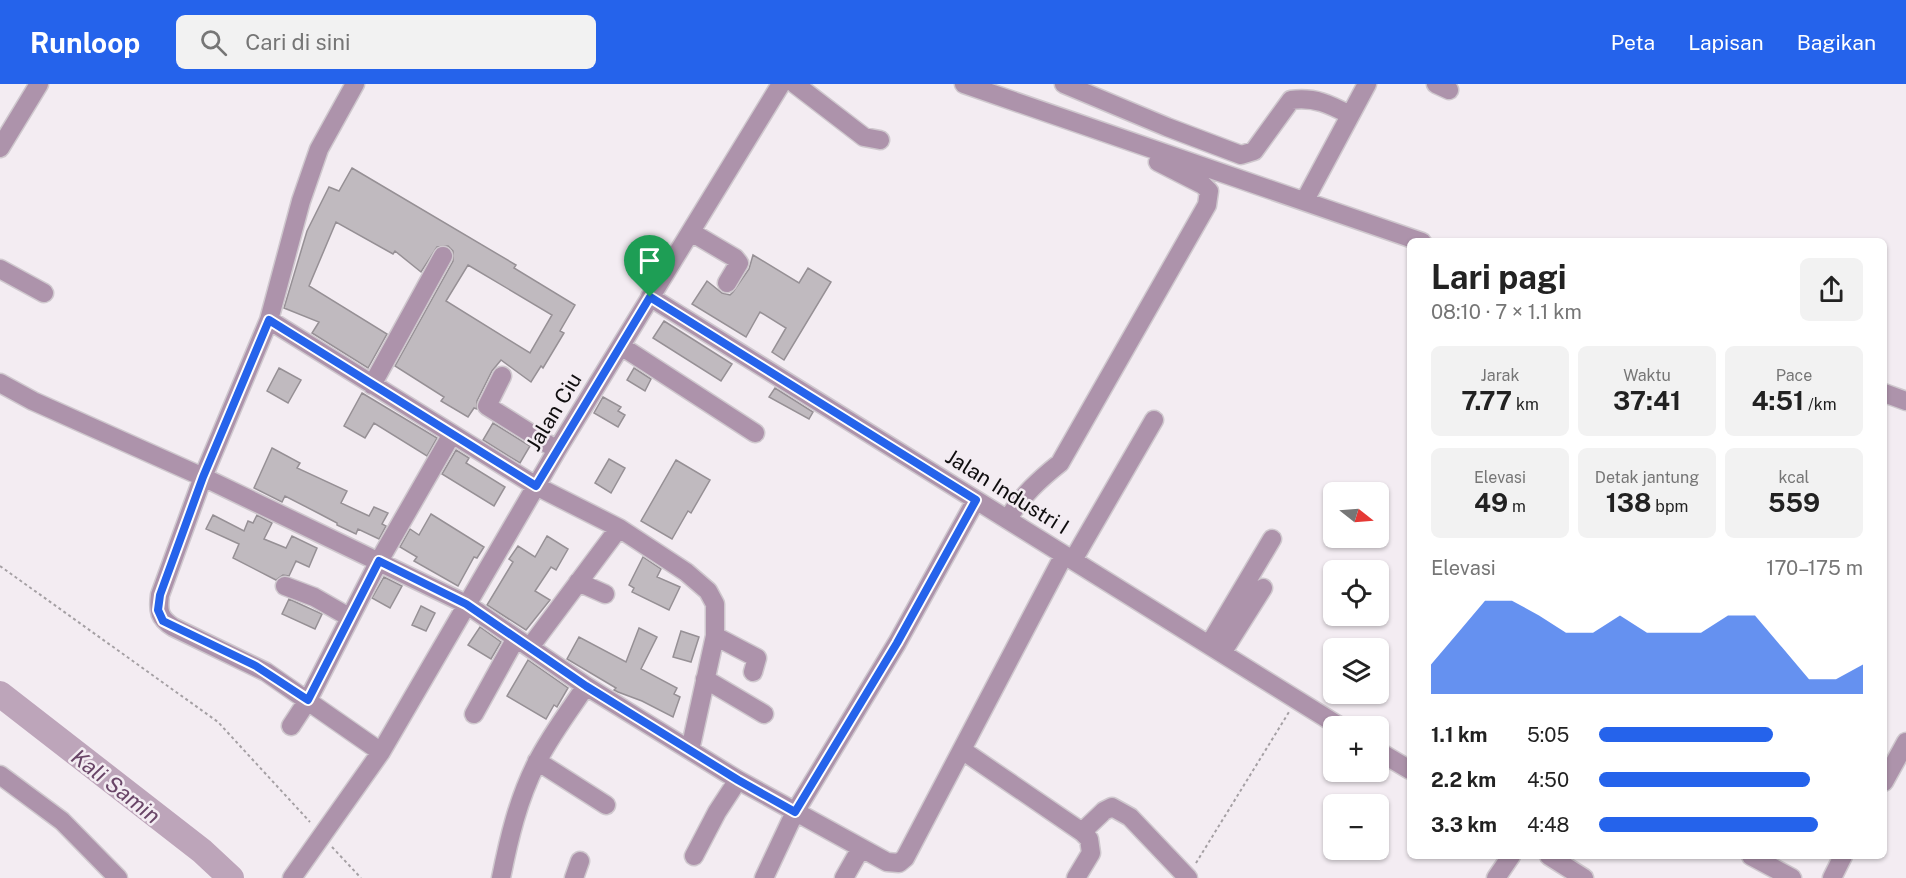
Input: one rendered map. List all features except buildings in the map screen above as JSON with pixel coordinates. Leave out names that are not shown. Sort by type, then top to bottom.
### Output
[{"type":"street","points":[[4,141],[39,84]]},
{"type":"street","points":[[355,84],[319,149],[301,201],[269,320],[203,477],[160,595],[158,610],[163,621],[172,627],[256,666],[381,752]]},
{"type":"street","name":"Jalan Ciu","points":[[292,878],[381,752],[557,450],[781,84]]},
{"type":"street","points":[[795,84],[864,136],[880,140]]},
{"type":"street","points":[[964,84],[1411,238]]},
{"type":"street","points":[[1064,84],[1167,128],[1241,155],[1254,151],[1291,100],[1308,98],[1323,100],[1350,115]]},
{"type":"street","points":[[1305,200],[1367,84]]},
{"type":"street","points":[[1008,519],[1016,505],[1040,479],[1060,463],[1207,205],[1209,191],[1203,185],[1158,162]]},
{"type":"street","points":[[690,232],[735,258],[739,263],[727,284]]},
{"type":"street","points":[[372,385],[443,256]]},
{"type":"street","points":[[0,269],[44,293]]},
{"type":"street","name":"Jalan Industri I","points":[[650,297],[1323,716]]},
{"type":"street","points":[[269,320],[536,486],[619,528],[686,572],[708,591],[715,604],[715,636],[690,750]]},
{"type":"street","points":[[621,346],[755,433]]},
{"type":"street","points":[[502,376],[487,406],[557,450]]},
{"type":"street","points":[[0,383],[33,401],[203,477],[466,604],[586,686],[738,780],[861,848],[888,862],[898,863],[906,858],[962,750],[1068,557],[1154,420]]},
{"type":"street","points":[[1887,394],[1906,401]]},
{"type":"street","points":[[291,726],[308,700],[379,561],[452,434]]},
{"type":"street","points":[[764,878],[795,812],[891,652],[976,500]]},
{"type":"street","points":[[474,714],[523,642],[578,582],[619,528]]},
{"type":"street","points":[[1216,649],[1272,538]]},
{"type":"street","points":[[578,582],[605,594]]},
{"type":"street","points":[[285,586],[314,597],[349,617]]},
{"type":"street","points":[[1216,649],[1263,588]]},
{"type":"street","points":[[715,636],[757,658],[753,672]]},
{"type":"street","points":[[705,679],[764,714]]},
{"type":"street","points":[[501,878],[514,818],[537,761],[586,686]]},
{"type":"street","points":[[1887,777],[1906,742]]},
{"type":"street","points":[[962,750],[1089,838],[1091,853],[1076,878]]},
{"type":"street","points":[[1389,758],[1407,768]]},
{"type":"street","points":[[537,761],[606,805]]},
{"type":"street","points":[[0,775],[62,821],[118,878]]},
{"type":"street","points":[[694,856],[717,812],[738,780]]},
{"type":"street","points":[[1082,832],[1104,811],[1112,807],[1130,817],[1188,877]]},
{"type":"street","points":[[497,811],[514,818]]},
{"type":"street","points":[[844,878],[861,848]]},
{"type":"street","points":[[1496,878],[1509,859]]},
{"type":"street","points":[[1757,859],[1792,878]]},
{"type":"street","points":[[1832,878],[1842,859]]},
{"type":"street","points":[[1560,860],[1584,878]]},
{"type":"path","points":[[0,566],[218,722],[361,878]]},
{"type":"path","points":[[1188,877],[1297,700]]},
{"type":"waterway","name":"Kali Samin","points":[[0,694],[202,851],[231,878]]},
{"type":"route","points":[[650,297],[976,500],[897,643],[795,812],[738,780],[586,686],[466,604],[379,561],[308,700],[256,666],[163,621],[158,610],[160,595],[203,477],[269,320],[536,486],[650,297]]}]
